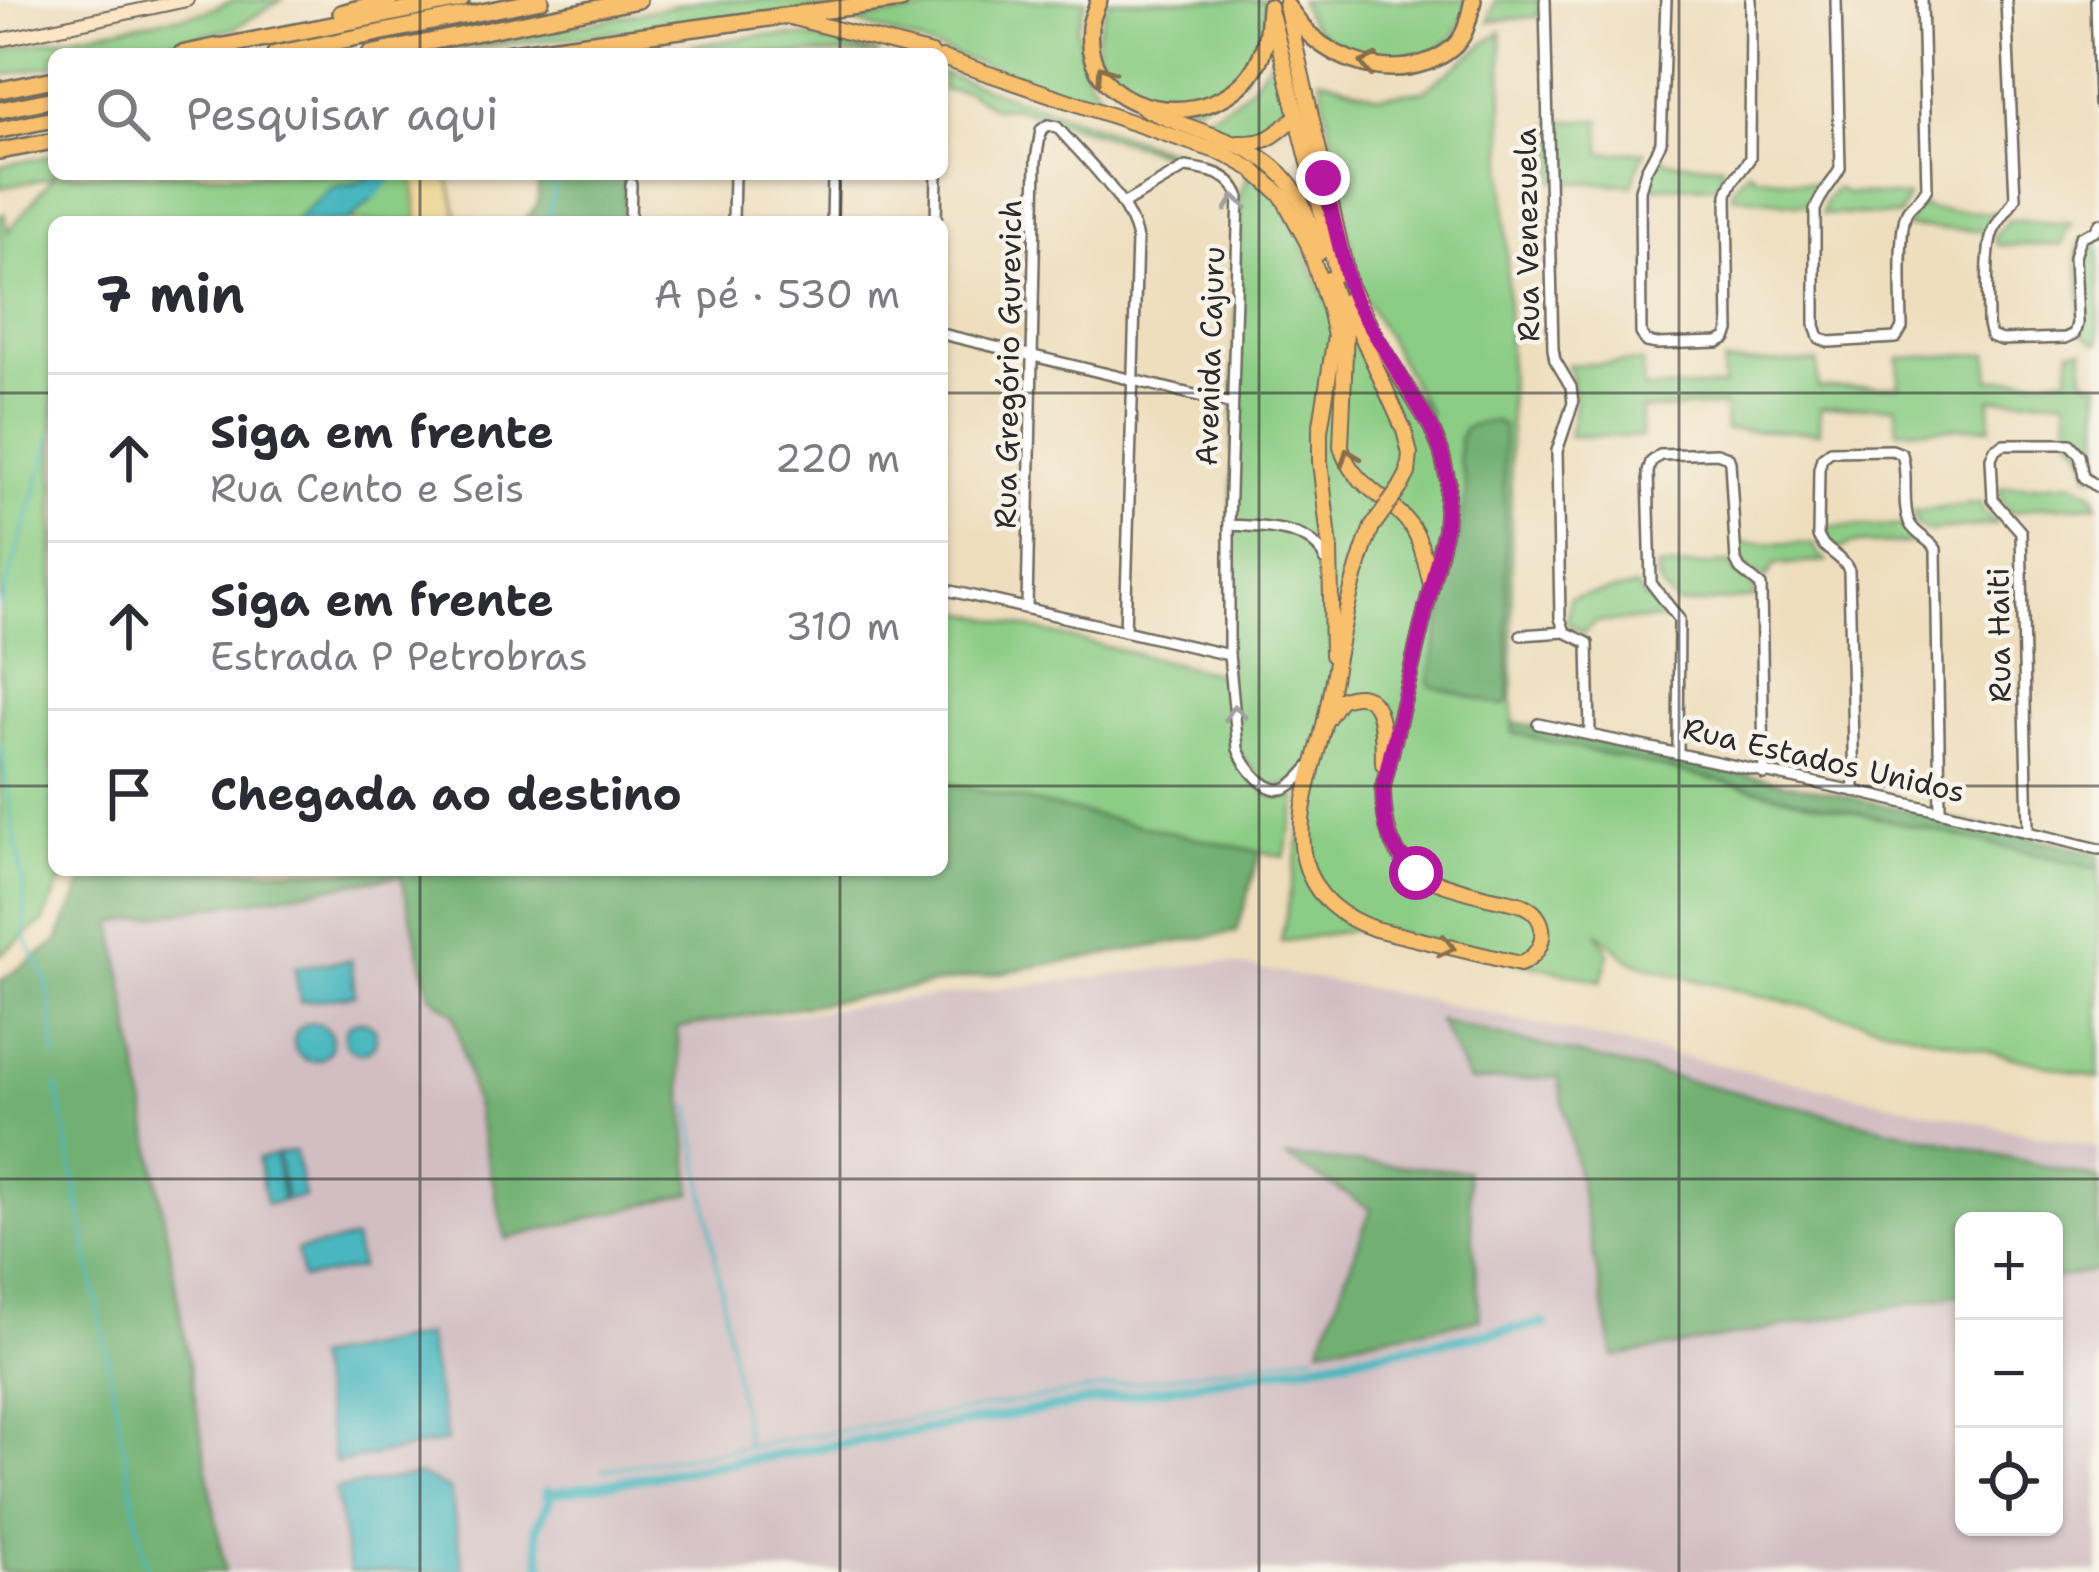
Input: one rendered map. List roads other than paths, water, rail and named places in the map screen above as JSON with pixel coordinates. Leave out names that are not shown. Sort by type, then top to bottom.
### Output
[{"type":"highway","points":[[214,48],[390,0]]},
{"type":"highway","points":[[214,48],[460,0]]},
{"type":"highway","points":[[304,48],[541,0]]},
{"type":"highway","points":[[400,48],[638,0]]},
{"type":"highway","points":[[551,48],[901,0]]},
{"type":"highway","points":[[1099,0],[1090,24],[1090,50],[1100,72],[1135,103],[1161,110],[1191,110],[1238,88],[1257,65],[1277,3],[1307,33],[1354,62],[1405,69],[1448,51],[1462,37],[1477,0]]},
{"type":"highway","points":[[0,89],[48,80]]},
{"type":"highway","points":[[0,110],[48,100]]},
{"type":"highway","points":[[0,130],[48,120]]},
{"type":"highway","points":[[0,152],[48,142]]},
{"type":"main road","points":[[0,40],[187,0]]},
{"type":"main road","points":[[1277,3],[1296,117],[1340,287],[1404,430],[1410,454],[1408,473],[1372,527],[1364,548],[1332,672],[1300,836],[1305,865],[1332,909],[1352,921],[1520,964],[1532,958],[1543,933],[1527,907],[1446,886],[1416,873],[1399,857],[1384,819],[1381,719],[1371,700],[1361,696],[1340,700],[1324,723]]},
{"type":"main road","points":[[1277,3],[1349,284],[1431,427],[1448,481],[1432,586],[1383,787]]},
{"type":"main road","points":[[790,17],[909,48]]},
{"type":"main road","points":[[948,60],[1268,162],[1298,196],[1346,329],[1343,458],[1363,484],[1416,533],[1432,586]]},
{"type":"main road","points":[[1135,103],[1231,149],[1282,196],[1308,244],[1335,336],[1320,431],[1332,672]]},
{"type":"main road","points":[[1231,149],[1268,141],[1296,117]]},
{"type":"street","points":[[103,0],[106,18]]},
{"type":"street","name":"Rua Venezuela","points":[[1545,0],[1553,349],[1573,403],[1556,460],[1560,618],[1565,632],[1588,643],[1590,733]]},
{"type":"street","points":[[1666,0],[1661,142],[1640,190],[1641,333],[1646,342],[1657,344],[1718,342],[1729,331],[1727,195],[1732,178],[1750,158],[1750,0]]},
{"type":"street","points":[[1836,0],[1840,169],[1815,210],[1815,325],[1820,338],[1829,342],[1896,338],[1902,328],[1902,227],[1908,210],[1922,200],[1928,188],[1922,0]]},
{"type":"street","points":[[2006,0],[2014,198],[1990,241],[1991,336],[2001,340],[2074,334],[2078,323],[2074,257],[2080,237],[2099,224]]},
{"type":"street","points":[[2096,0],[2099,104]]},
{"type":"street","name":"Rua Gregório Gurevich","points":[[1027,608],[1036,160],[1042,130],[1048,125],[1057,127],[1123,204]]},
{"type":"street","name":"Avenida Cajuru","points":[[1123,204],[1186,167],[1221,176],[1239,195],[1229,525],[1229,655],[1238,748],[1243,763],[1269,787],[1280,790],[1291,786],[1314,763]]},
{"type":"street","points":[[734,180],[734,216]]},
{"type":"street","points":[[832,216],[833,180]]},
{"type":"street","points":[[936,216],[938,180]]},
{"type":"street","points":[[630,216],[631,184]]},
{"type":"street","points":[[1123,204],[1137,238],[1125,631]]},
{"type":"street","points":[[948,335],[1232,404]]},
{"type":"street","name":"Rua Haiti","points":[[2028,831],[2021,532],[1993,500],[1991,458],[2004,444],[2070,444],[2080,455],[2084,477],[2099,488]]},
{"type":"street","points":[[1854,791],[1849,571],[1845,562],[1821,545],[1818,536],[1819,470],[1822,458],[1831,451],[1892,450],[1901,454],[1907,469],[1912,528],[1936,549],[1940,811]]},
{"type":"street","points":[[1678,752],[1679,619],[1651,583],[1648,472],[1660,454],[1717,453],[1730,462],[1736,561],[1761,586],[1764,774]]},
{"type":"street","points":[[1229,525],[1309,539],[1323,552],[1330,586]]},
{"type":"street","points":[[948,590],[1229,655]]},
{"type":"street","points":[[1521,635],[1565,632]]},
{"type":"street","name":"Rua Estados Unidos","points":[[1538,724],[2099,849]]},
{"type":"water","points":[[390,180],[353,216],[300,216],[332,187]]},
{"type":"water","points":[[351,960],[355,995],[300,1002],[295,967]]},
{"type":"water","points":[[360,1021],[371,1026],[376,1037],[371,1048],[360,1053],[349,1048],[344,1037],[349,1026]]},
{"type":"water","points":[[313,1023],[326,1029],[332,1042],[326,1055],[313,1061],[300,1055],[294,1042],[300,1029]]},
{"type":"water","points":[[295,1151],[304,1197],[286,1200],[278,1154]]},
{"type":"water","points":[[275,1155],[283,1201],[266,1204],[258,1159]]},
{"type":"water","points":[[354,1239],[360,1268],[302,1279],[297,1250]]},
{"type":"water","points":[[426,1335],[447,1441],[335,1463],[314,1358]]},
{"type":"water","points":[[419,1475],[450,1490],[464,1572],[349,1572],[335,1489]]},
{"type":"waterway","points":[[373,199],[390,180]]},
{"type":"waterway","points":[[548,216],[557,180]]},
{"type":"waterway","points":[[0,608],[48,451]]},
{"type":"waterway","points":[[0,745],[23,884],[25,936],[47,983],[56,1059]]},
{"type":"waterway","points":[[57,1086],[147,1572]]},
{"type":"waterway","points":[[690,1106],[747,1445]]},
{"type":"waterway","points":[[547,1494],[1544,1324]]},
{"type":"waterway","points":[[603,1470],[1315,1353]]},
{"type":"waterway","points":[[543,1572],[536,1529],[549,1501],[547,1491]]}]
